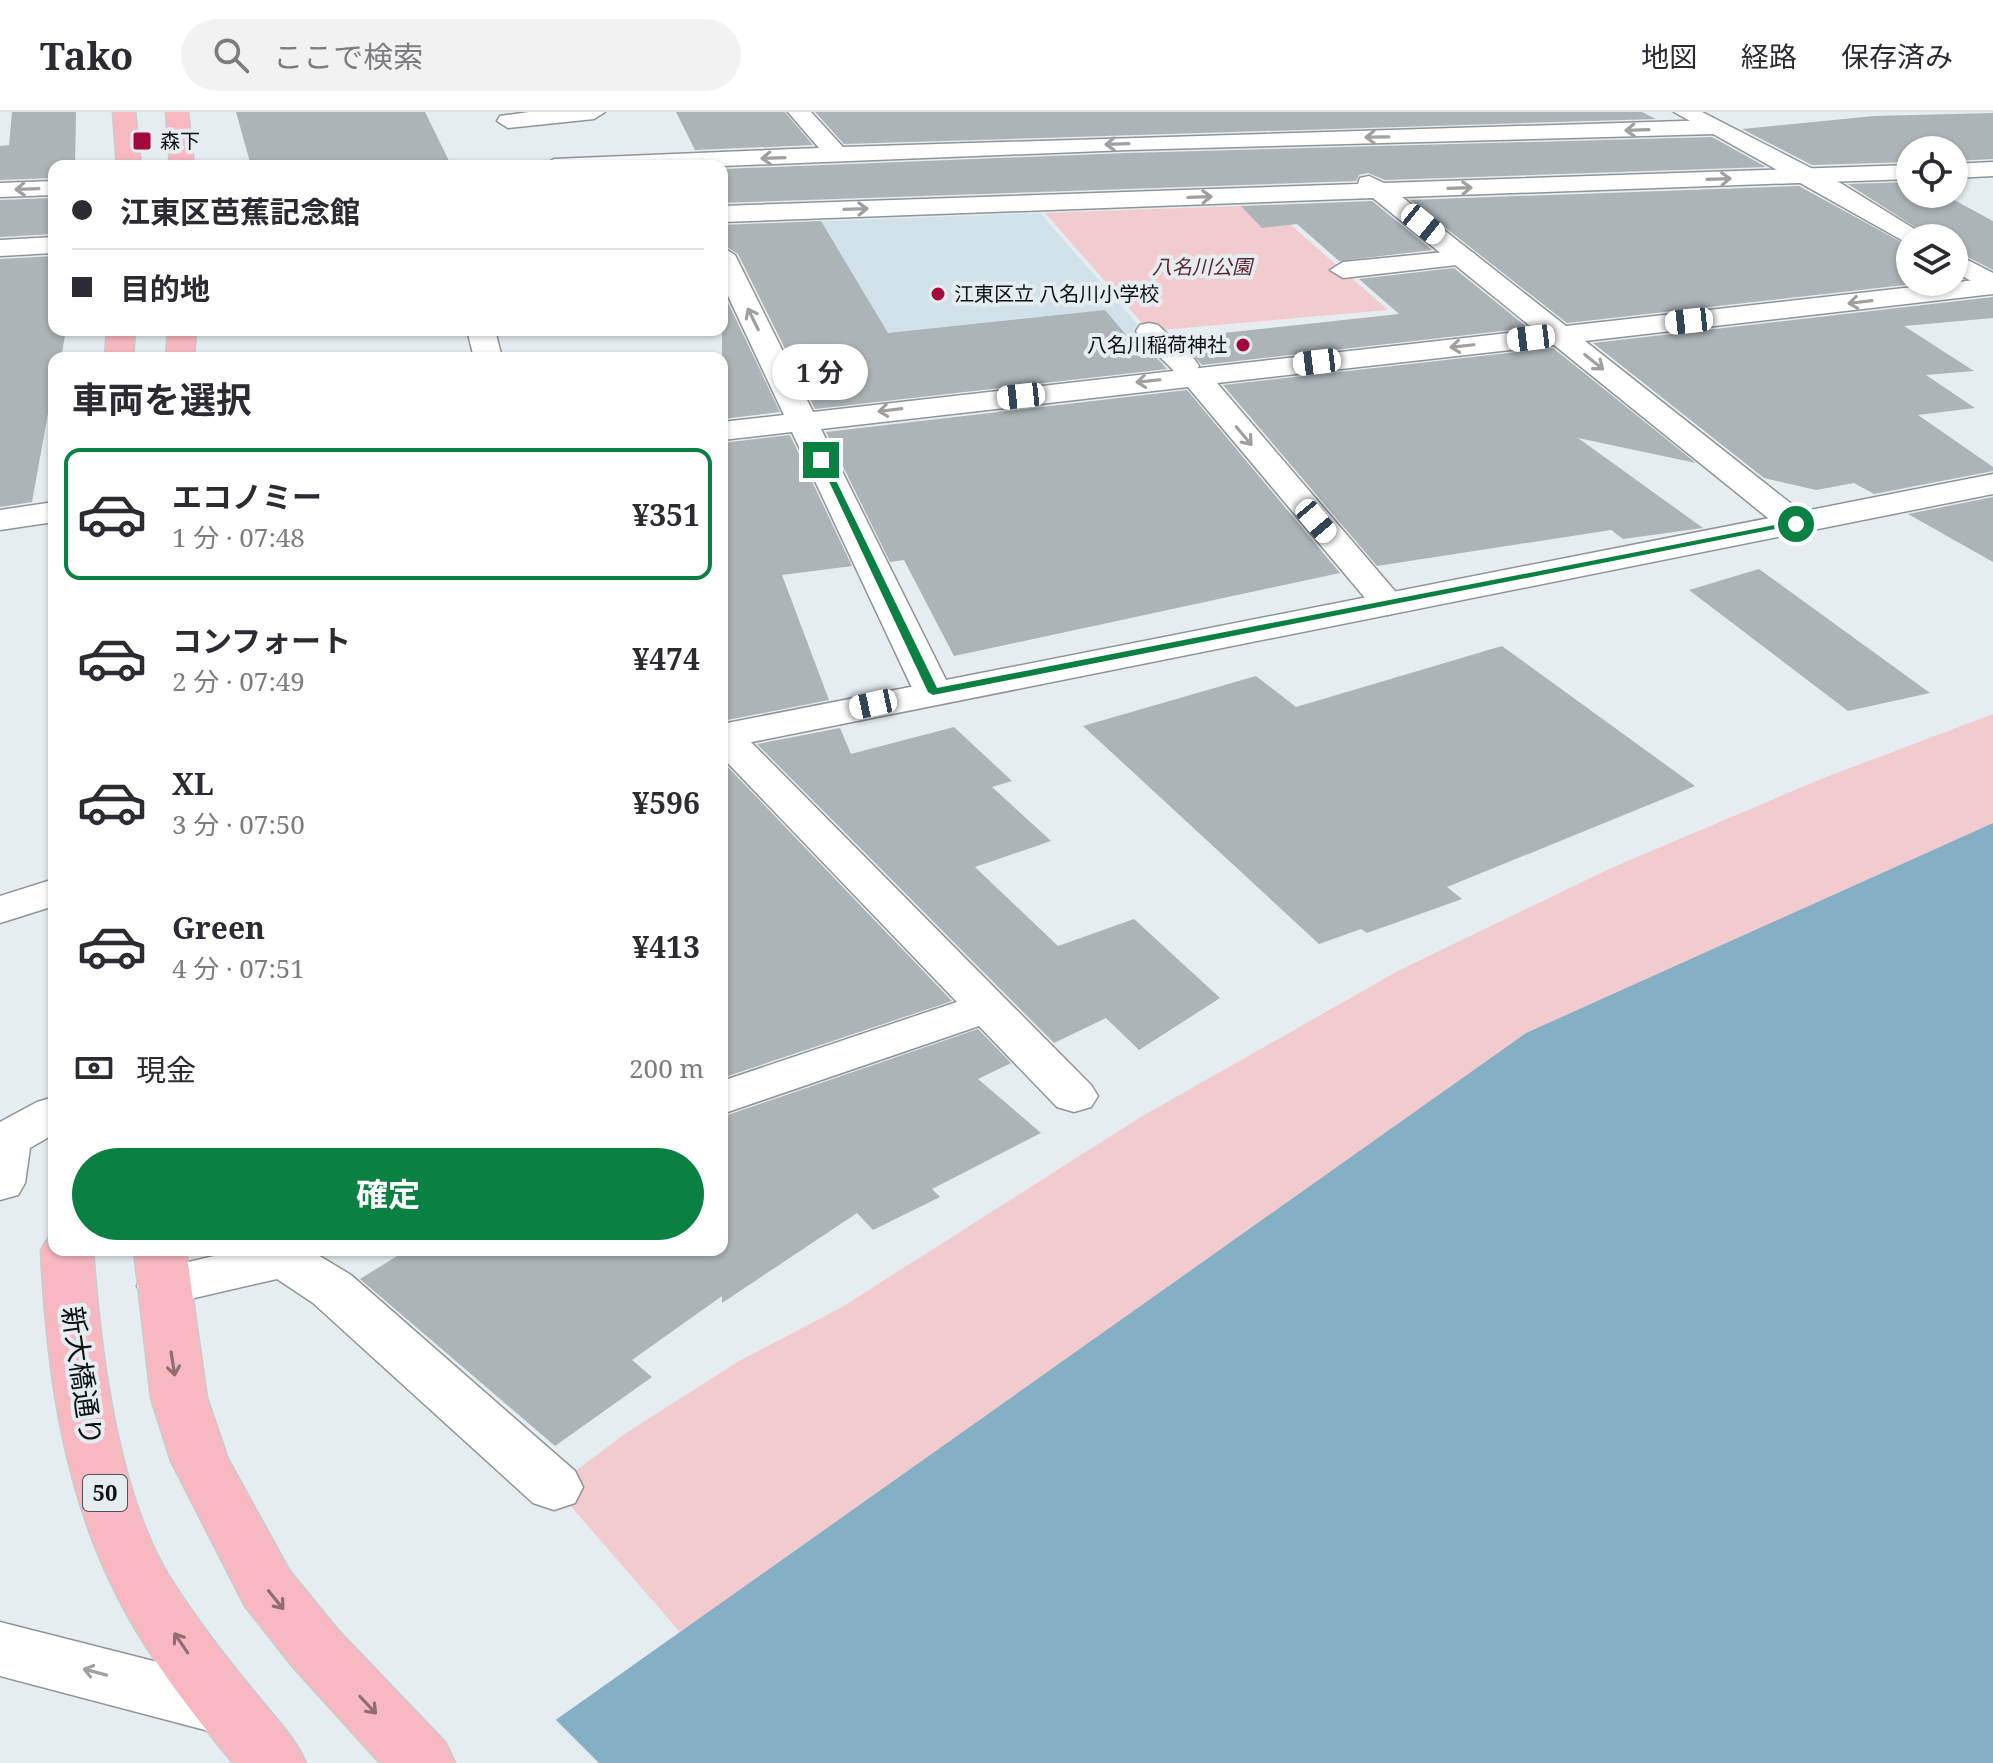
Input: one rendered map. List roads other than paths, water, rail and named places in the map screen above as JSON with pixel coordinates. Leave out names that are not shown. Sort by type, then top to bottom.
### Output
[{"type":"main road","points":[[124,112],[128,160]]},
{"type":"main road","points":[[177,112],[181,160]]},
{"type":"main road","name":"新大橋通り","points":[[68,1256],[83,1404],[93,1457],[115,1523],[145,1590],[224,1707]]},
{"type":"main road","points":[[162,1268],[179,1398],[200,1461],[267,1588],[315,1648],[422,1763]]},
{"type":"main road","name":"50","points":[[224,1707],[273,1763]]},
{"type":"street","points":[[510,125],[594,112]]},
{"type":"street","points":[[799,112],[837,155]]},
{"type":"street","points":[[1264,112],[1380,190],[1796,524]]},
{"type":"street","points":[[1686,112],[1710,120],[1896,226]]},
{"type":"street","points":[[728,161],[1710,120]]},
{"type":"street","points":[[1968,170],[1993,169]]},
{"type":"street","points":[[728,214],[1896,173]]},
{"type":"street","points":[[0,190],[48,188]]},
{"type":"street","points":[[0,248],[48,245]]},
{"type":"street","points":[[1343,270],[1465,258]]},
{"type":"street","points":[[728,267],[933,692]]},
{"type":"street","points":[[1968,270],[1993,285]]},
{"type":"street","points":[[728,430],[1190,371],[1560,335],[1993,285]]},
{"type":"street","points":[[1149,331],[1190,371],[1388,604]]},
{"type":"street","points":[[728,735],[1993,484]]},
{"type":"street","points":[[0,520],[48,513]]},
{"type":"street","points":[[728,742],[1074,1096]]},
{"type":"street","points":[[0,910],[48,894]]},
{"type":"street","points":[[728,1096],[989,1007]]},
{"type":"street","points":[[2,1155],[48,1118]]},
{"type":"street","points":[[162,1268],[272,1256]]},
{"type":"street","points":[[292,1256],[554,1487]]},
{"type":"street","points":[[1,1649],[224,1707]]},
{"type":"water","points":[[1993,823],[1993,1763],[495,1763],[1526,1033]]},
{"type":"place","name":"森下","points":[[142,141]]},
{"type":"place","name":"江東区立 八名川小学校","points":[[938,294]]},
{"type":"place","name":"八名川稲荷神社","points":[[1243,345]]},
{"type":"park label","name":"八名川公園","points":[[1202,267]]}]
